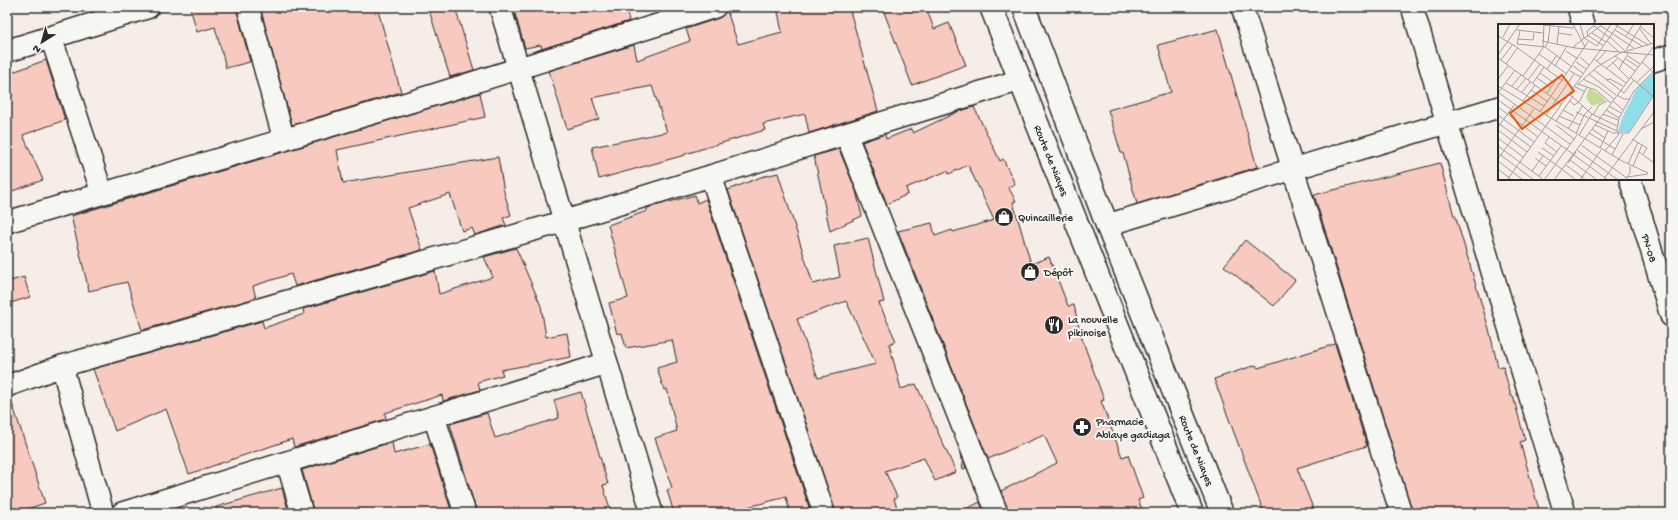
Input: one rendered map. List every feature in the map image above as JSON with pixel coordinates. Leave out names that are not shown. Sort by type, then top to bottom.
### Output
[{"type":"main road","name":"Route de Niayes","points":[[991,7],[1192,513]]},
{"type":"main road","name":"Route de Niayes","points":[[1024,7],[1107,225],[1222,513]]},
{"type":"main road","points":[[7,51],[143,8]]},
{"type":"street","points":[[248,7],[284,140]]},
{"type":"street","points":[[500,7],[652,513]]},
{"type":"street","points":[[7,222],[284,140],[715,7]]},
{"type":"street","points":[[1242,7],[1401,513]]},
{"type":"street","points":[[1412,7],[1565,513]]},
{"type":"street","points":[[1578,7],[1583,24]]},
{"type":"street","points":[[50,37],[102,193]]},
{"type":"street","points":[[1654,61],[1671,55]]},
{"type":"street","points":[[7,386],[62,366],[565,221],[1020,80]]},
{"type":"street","points":[[1107,225],[1498,107]]},
{"type":"street","points":[[846,134],[997,513]]},
{"type":"street","points":[[711,176],[824,513]]},
{"type":"street","name":"PN-08","points":[[1630,180],[1671,316]]},
{"type":"street","points":[[122,513],[607,363]]},
{"type":"street","points":[[62,366],[103,513]]},
{"type":"street","points":[[434,417],[465,513]]},
{"type":"street","points":[[287,462],[302,513]]},
{"type":"building","points":[[190,7],[236,7],[250,62],[226,68],[215,27],[197,32]]},
{"type":"building","points":[[260,7],[377,7],[401,92],[292,125]]},
{"type":"building","points":[[428,7],[455,7],[474,70],[450,77]]},
{"type":"building","points":[[513,7],[626,7],[629,21],[542,49],[541,45],[525,48]]},
{"type":"building","points":[[777,7],[849,7],[878,111],[809,133],[805,114],[763,124],[765,130],[685,155],[599,179],[592,147],[667,132],[652,86],[592,98],[599,119],[567,129],[549,71],[634,45],[637,60],[690,41],[686,29],[719,18],[727,11],[738,44],[782,32]]},
{"type":"building","points":[[882,7],[926,7],[934,29],[949,23],[966,65],[912,85]]},
{"type":"building","points":[[1218,29],[1257,167],[1137,204],[1123,153],[1121,153],[1108,110],[1171,92],[1158,45]]},
{"type":"building","points":[[46,60],[65,120],[23,135],[43,180],[7,193],[7,74]]},
{"type":"building","points":[[480,93],[485,117],[337,150],[343,183],[498,157],[504,192],[511,215],[503,218],[506,225],[475,235],[472,228],[462,231],[450,194],[408,208],[422,250],[295,286],[291,274],[253,286],[256,298],[142,330],[127,282],[89,291],[71,216]]},
{"type":"building","points":[[974,107],[1000,161],[1003,159],[1015,184],[1008,187],[1016,201],[1013,202],[1031,264],[1049,257],[1068,306],[1074,305],[1080,333],[1104,400],[1101,401],[1122,457],[1128,455],[1143,498],[1138,500],[1144,513],[1009,513],[1001,491],[1057,463],[1044,435],[988,459],[898,231],[932,223],[935,236],[952,230],[953,232],[994,220],[968,165],[949,174],[947,171],[906,188],[908,194],[887,204],[862,142],[885,134],[886,139],[911,129],[913,133],[957,112]]},
{"type":"building","points":[[839,149],[856,191],[862,216],[830,231],[814,156]]},
{"type":"building","points":[[1440,163],[1454,216],[1455,215],[1489,329],[1498,367],[1503,366],[1511,396],[1513,396],[1525,440],[1520,442],[1540,513],[1413,513],[1314,195]]},
{"type":"building","points":[[778,173],[813,284],[840,277],[834,246],[868,238],[884,302],[879,303],[896,341],[889,344],[901,389],[916,384],[956,472],[935,481],[924,458],[885,471],[897,497],[894,499],[899,513],[836,513],[728,190],[761,177]],"holes":[[[846,301],[876,364],[818,378],[797,319]]]},
{"type":"building","points":[[695,195],[697,203],[706,199],[811,513],[790,513],[786,497],[725,513],[674,513],[667,490],[672,488],[655,438],[677,431],[667,389],[664,390],[657,368],[677,362],[672,340],[626,348],[622,333],[617,334],[609,303],[628,298],[608,225],[647,211],[647,208]]},
{"type":"building","points":[[1245,240],[1295,280],[1274,306],[1224,266]]},
{"type":"building","points":[[516,248],[541,306],[546,337],[567,333],[571,357],[501,370],[503,375],[478,382],[480,390],[443,401],[442,395],[385,413],[386,419],[294,447],[292,439],[189,474],[166,409],[115,431],[93,369],[262,321],[264,328],[304,314],[303,309],[435,271],[439,294],[493,277],[484,257]]},
{"type":"building","points":[[24,277],[30,297],[7,304],[7,282]]},
{"type":"building","points":[[1335,344],[1367,446],[1297,468],[1315,513],[1264,513],[1214,379],[1256,365],[1258,368]]},
{"type":"building","points":[[581,392],[608,484],[603,485],[611,513],[477,513],[450,424],[487,413],[495,438],[559,418],[554,400]]},
{"type":"building","points":[[11,400],[45,503],[15,513],[7,513],[7,401]]},
{"type":"building","points":[[392,442],[394,454],[430,444],[452,513],[314,513],[302,470]]},
{"type":"building","points":[[959,449],[966,468],[963,469]]},
{"type":"building","points":[[282,488],[289,513],[217,513],[216,507]]},
{"type":"building","points":[[980,502],[984,513],[958,513]]},
{"type":"place","name":"Quincaillerie","points":[[1004,217]]},
{"type":"place","name":"Dépôt","points":[[1030,272]]},
{"type":"place","name":"La nouvelle pikinoise","points":[[1054,325]]},
{"type":"place","name":"Pharmacie Ablaye gadiaga","points":[[1082,427]]}]
